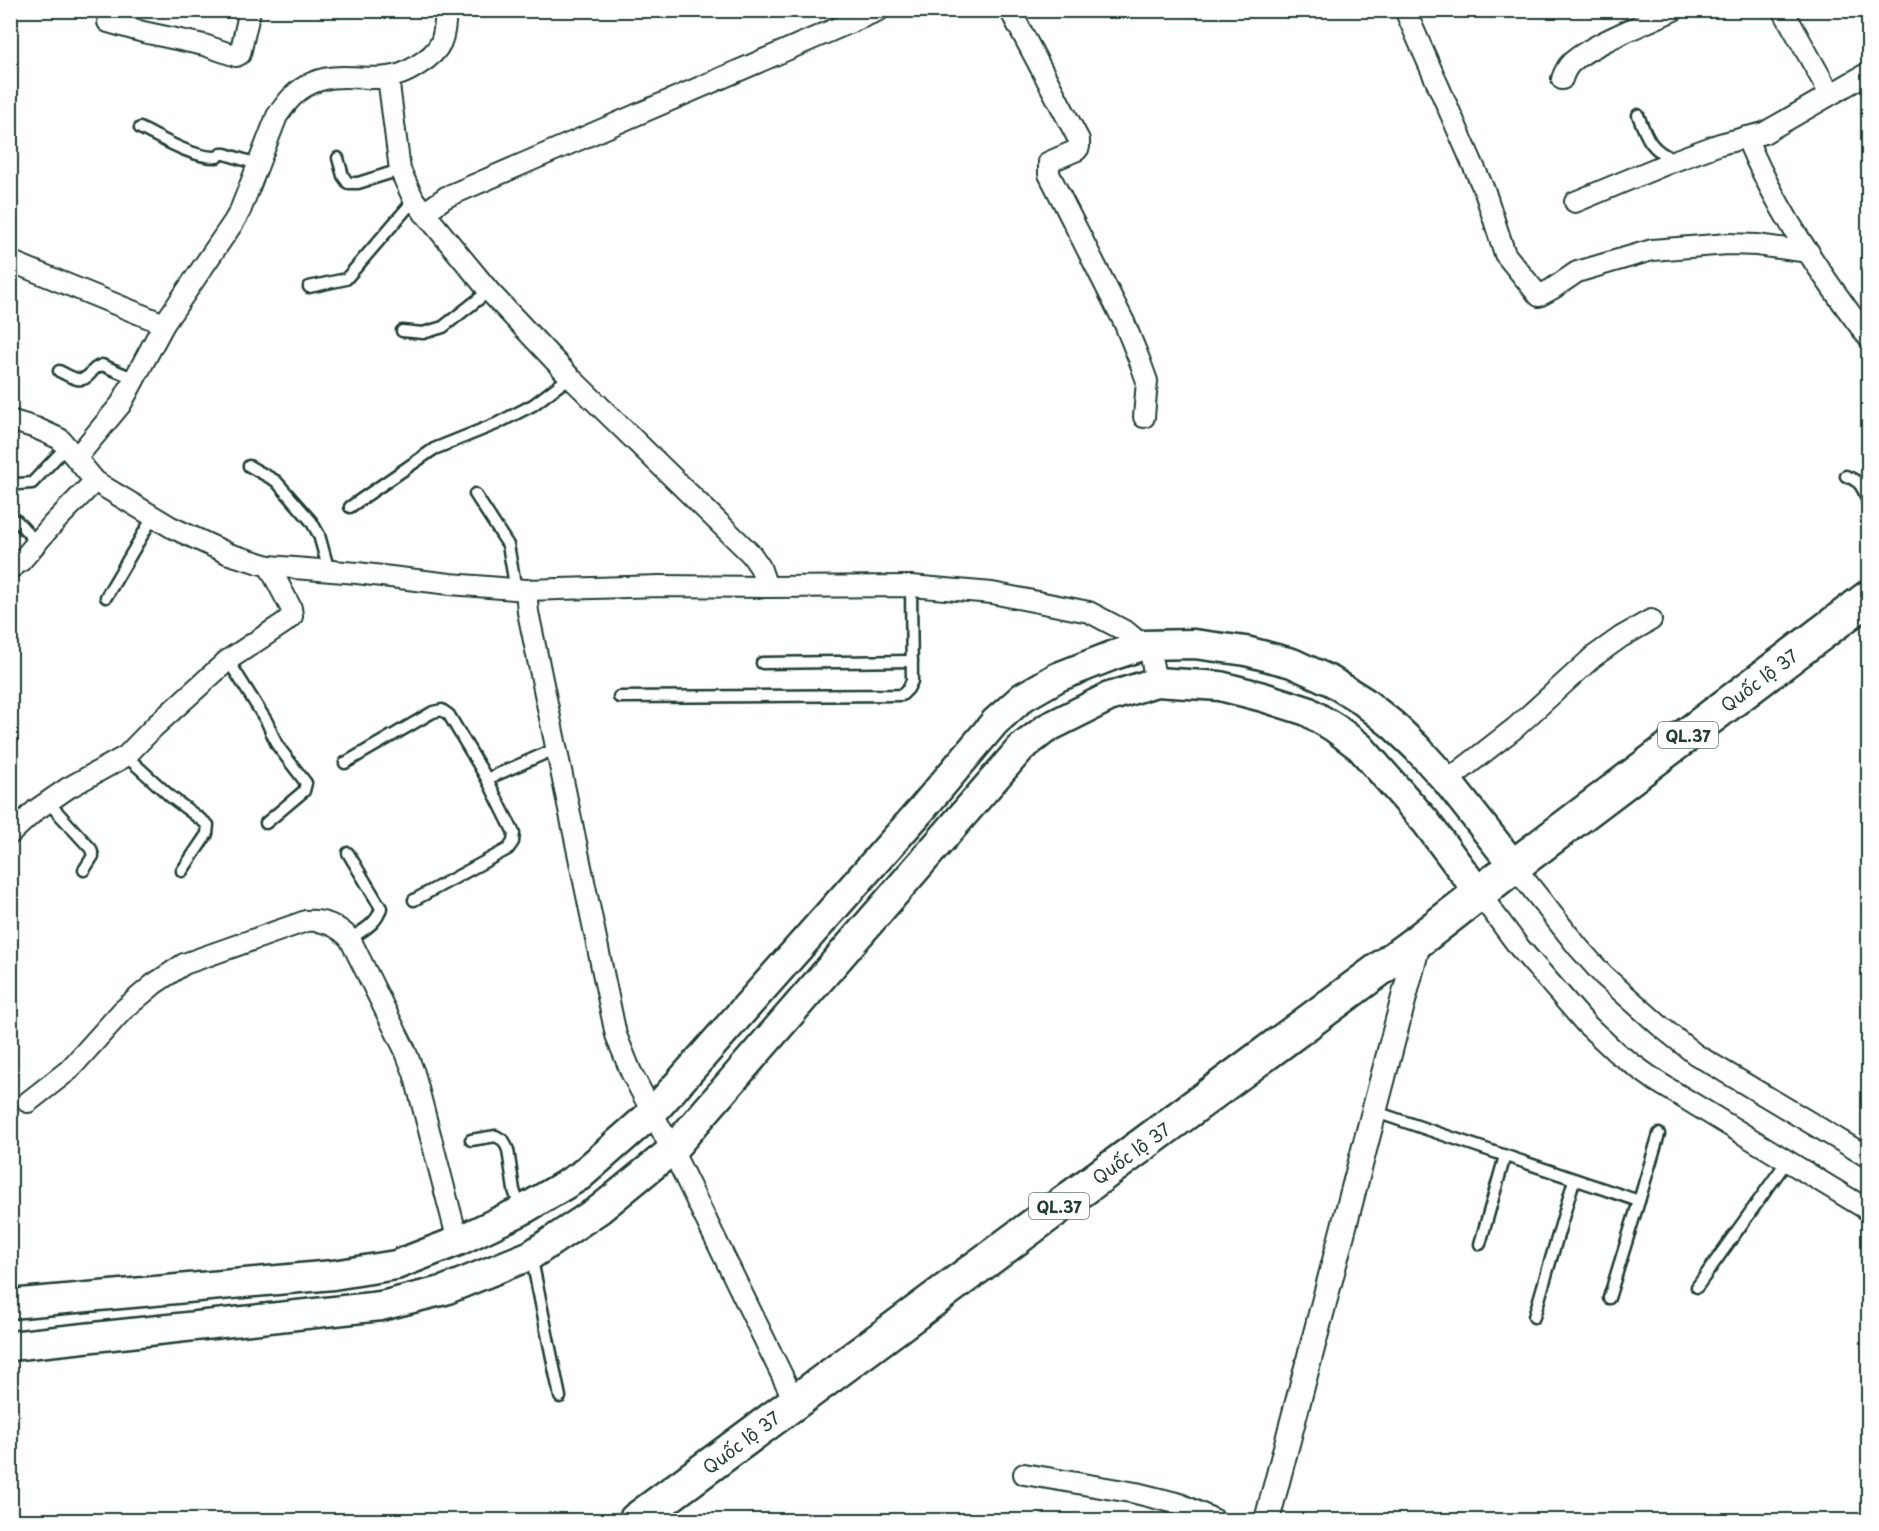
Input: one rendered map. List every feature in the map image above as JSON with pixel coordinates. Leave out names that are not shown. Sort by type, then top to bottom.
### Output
[{"type":"highway","name":"Quốc lộ 37","points":[[1510,868],[1867,602]]},
{"type":"highway","name":"QL.37","points":[[1480,893],[1510,868]]},
{"type":"highway","name":"Quốc lộ 37","points":[[636,1521],[1480,893]]},
{"type":"main road","points":[[10,1346],[381,1306],[445,1290],[531,1255],[600,1209],[672,1150],[1021,748],[1047,728],[1108,697],[1152,665],[1194,644],[1246,651],[1292,663],[1331,681],[1363,701],[1393,724],[1418,748],[1447,781],[1510,868]]},
{"type":"main road","points":[[10,1304],[333,1275],[396,1265],[521,1211],[580,1176],[653,1112],[921,810],[995,722],[1023,697],[1058,677],[1152,665],[1307,711],[1335,728],[1379,767],[1426,822],[1480,893]]},
{"type":"street","points":[[108,22],[204,45],[236,56],[240,54],[250,10]]},
{"type":"street","points":[[72,451],[111,418],[121,404],[164,324],[233,223],[277,116],[297,92],[307,85],[322,80],[345,76],[388,77],[407,72],[433,56],[443,42],[446,10]]},
{"type":"street","points":[[419,207],[879,10]]},
{"type":"street","points":[[1010,10],[1079,140],[1080,147],[1077,150],[1049,162],[1047,169],[1124,322],[1139,359],[1147,381],[1144,417]]},
{"type":"street","points":[[1405,10],[1485,192],[1505,254],[1539,296],[1577,272],[1652,250],[1728,244],[1809,252]]},
{"type":"street","points":[[1562,80],[1566,69],[1572,62],[1592,49],[1674,10]]},
{"type":"street","points":[[1783,10],[1830,94]]},
{"type":"street","points":[[1575,202],[1676,160],[1764,133],[1869,73]]},
{"type":"street","points":[[388,77],[400,170],[419,207],[489,291],[570,377],[751,554],[760,567],[767,587]]},
{"type":"street","points":[[1746,137],[1761,173],[1809,252],[1837,296],[1869,337]]},
{"type":"street","points":[[10,261],[164,324]]},
{"type":"street","points":[[10,420],[52,435],[72,451],[95,481],[171,528],[229,554],[269,566],[521,590],[660,586],[911,586],[992,593],[1089,612],[1127,632],[1152,665]]},
{"type":"street","points":[[10,569],[21,561],[95,481]]},
{"type":"street","points":[[10,834],[36,810],[68,788],[126,756],[168,713],[228,660],[292,616],[291,608],[269,566]]},
{"type":"street","points":[[521,590],[528,612],[616,1035],[632,1072],[795,1402]]},
{"type":"street","points":[[1447,781],[1515,728],[1593,657],[1621,636],[1651,620]]},
{"type":"street","points":[[1510,868],[1603,975],[1660,1026],[1695,1054],[1869,1158]]},
{"type":"street","points":[[1480,893],[1519,947],[1586,1024],[1617,1053],[1656,1081],[1869,1210]]},
{"type":"street","points":[[28,1102],[69,1070],[122,1011],[154,984],[184,964],[316,920],[344,931],[350,939],[405,1050],[414,1073],[458,1240]]},
{"type":"street","points":[[1267,1521],[1419,940]]},
{"type":"street","points":[[1024,1474],[1136,1493],[1180,1504],[1215,1521]]},
{"type":"lane","points":[[1638,115],[1652,146],[1662,155],[1676,160]]},
{"type":"lane","points":[[140,128],[181,148],[207,157],[217,157],[225,153],[258,164]]},
{"type":"lane","points":[[338,158],[343,176],[348,183],[358,183],[400,170]]},
{"type":"lane","points":[[309,287],[346,279],[419,207]]},
{"type":"lane","points":[[402,332],[423,333],[443,327],[489,291]]},
{"type":"lane","points":[[59,371],[81,380],[87,379],[97,366],[102,365],[133,378]]},
{"type":"lane","points":[[350,507],[434,449],[496,424],[533,405],[570,377]]},
{"type":"lane","points":[[10,481],[18,484],[32,483],[72,451]]},
{"type":"lane","points":[[249,466],[276,481],[311,521],[319,535],[329,572]]},
{"type":"lane","points":[[1846,476],[1859,481],[1869,502]]},
{"type":"lane","points":[[475,494],[508,545],[521,590]]},
{"type":"lane","points":[[106,597],[153,517]]},
{"type":"lane","points":[[10,519],[17,521],[37,543]]},
{"type":"lane","points":[[619,697],[902,695],[912,681],[911,586]]},
{"type":"lane","points":[[228,660],[267,722],[277,745],[306,783],[304,791],[266,823]]},
{"type":"lane","points":[[762,663],[912,661]]},
{"type":"lane","points":[[345,762],[433,712],[442,710],[449,715],[487,779],[514,833],[513,842],[508,849],[414,900]]},
{"type":"lane","points":[[487,779],[555,749]]},
{"type":"lane","points":[[126,756],[171,797],[208,825],[207,834],[182,871]]},
{"type":"lane","points":[[48,802],[91,849],[93,856],[84,870]]},
{"type":"lane","points":[[348,853],[381,908],[379,917],[373,923],[350,939]]},
{"type":"lane","points":[[1373,1112],[1639,1201]]},
{"type":"lane","points":[[1609,1298],[1659,1134]]},
{"type":"lane","points":[[471,1140],[496,1136],[504,1141],[508,1150],[514,1190],[521,1211]]},
{"type":"lane","points":[[1480,1244],[1505,1156]]},
{"type":"lane","points":[[1697,1287],[1787,1161]]},
{"type":"lane","points":[[1534,1317],[1574,1180]]},
{"type":"lane","points":[[531,1255],[560,1397]]}]
